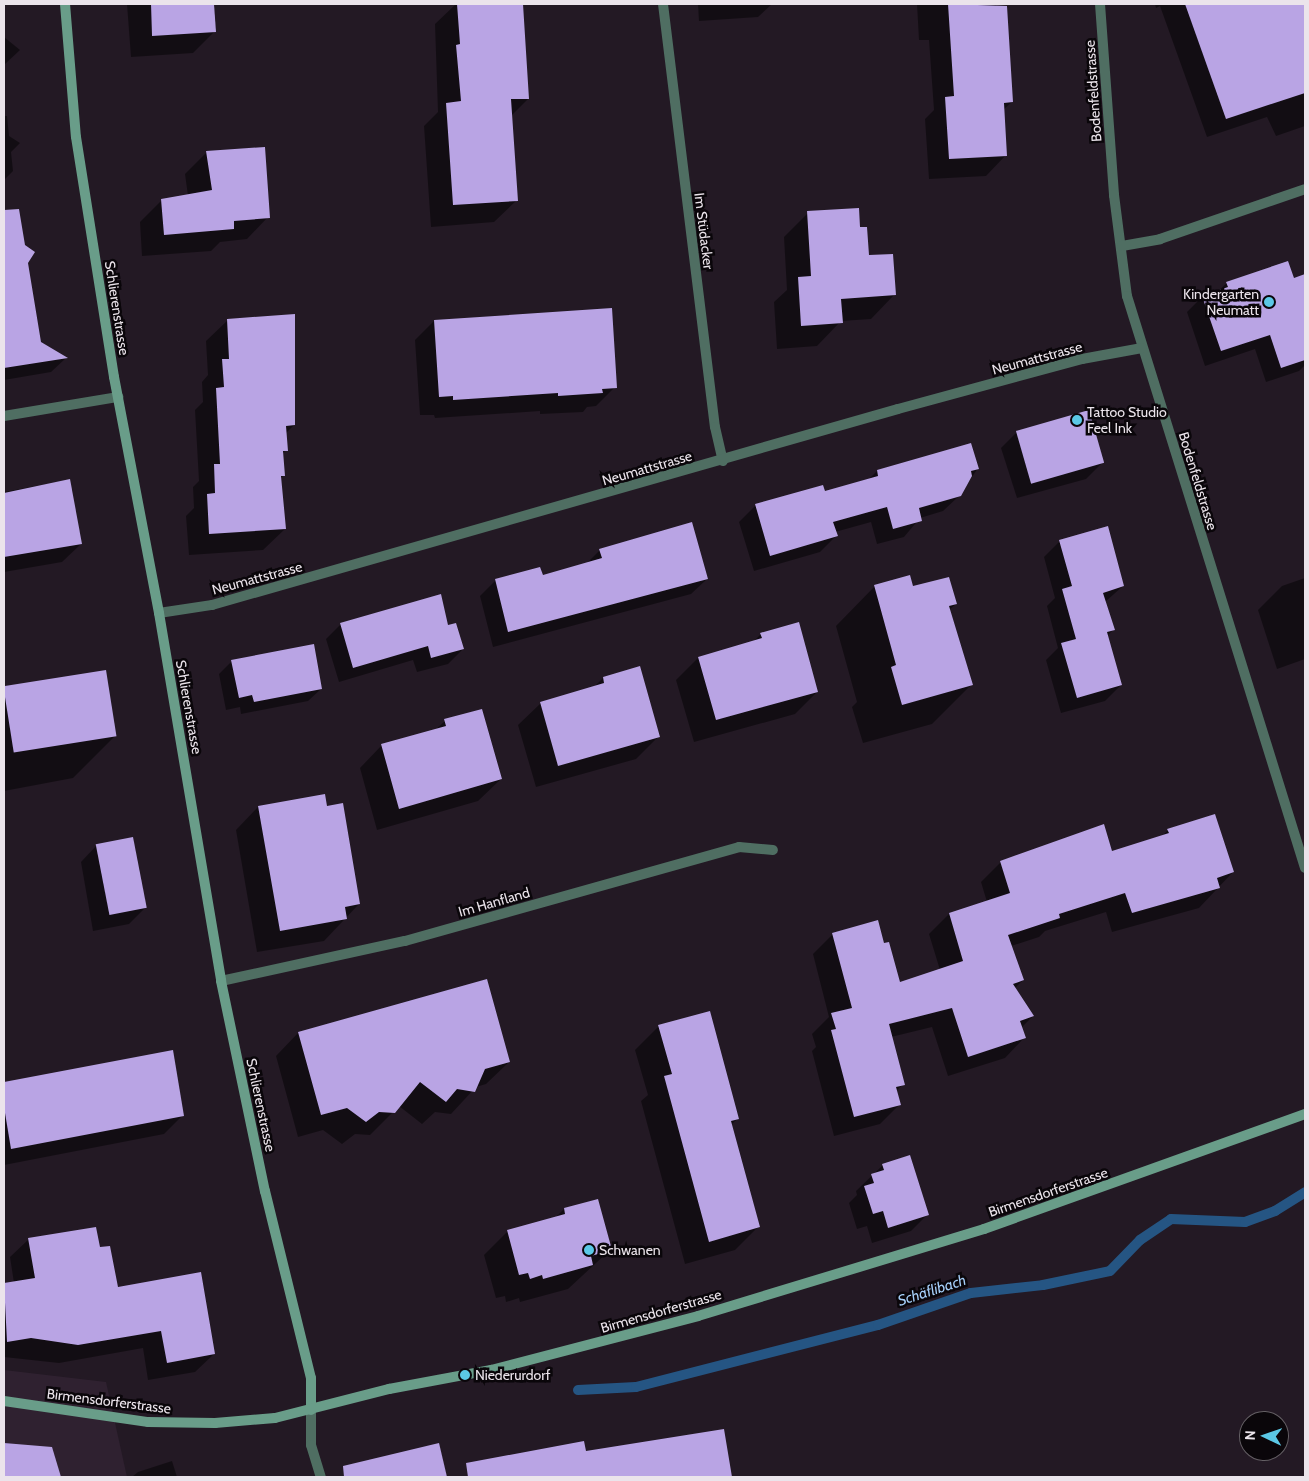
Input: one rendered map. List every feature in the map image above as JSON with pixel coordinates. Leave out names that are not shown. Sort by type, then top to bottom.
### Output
[{"type":"street","name":"Schlierenstrasse","points":[[65,4],[76,137],[118,397],[159,614],[221,981],[265,1191],[311,1378],[311,1410]]},
{"type":"street","name":"Im Stüdacker","points":[[663,4],[715,427],[723,461]]},
{"type":"street","name":"Bodenfeldstrasse","points":[[1100,4],[1114,195],[1127,296],[1305,868]]},
{"type":"street","points":[[1122,246],[1160,239],[1305,189]]},
{"type":"street","name":"Neumattstrasse","points":[[159,614],[212,606],[723,461],[898,408],[1082,359],[1142,348]]},
{"type":"street","points":[[4,416],[118,397]]},
{"type":"street","name":"Im Hanfland","points":[[221,981],[405,941],[739,847],[773,850]]},
{"type":"street","name":"Birmensdorferstrasse","points":[[4,1401],[148,1422],[215,1423],[275,1418],[389,1390],[525,1362],[698,1316],[984,1229],[1305,1114]]},
{"type":"street","points":[[311,1410],[311,1445],[321,1477]]},
{"type":"shaded area","points":[[4,1370],[106,1382],[127,1477],[4,1477]]},
{"type":"building","points":[[151,4],[214,4],[216,32],[152,36]]},
{"type":"building","points":[[457,4],[523,4],[529,99],[511,99],[518,201],[453,205],[446,103],[461,101],[456,45],[460,44]]},
{"type":"building","points":[[948,4],[1007,6],[1013,102],[1004,103],[1007,156],[949,159],[945,97],[954,96]]},
{"type":"building","points":[[1185,4],[1305,4],[1305,93],[1226,119]]},
{"type":"building","points":[[265,147],[270,218],[234,221],[234,229],[164,235],[161,199],[212,190],[206,151]]},
{"type":"building","points":[[859,208],[860,227],[867,227],[869,255],[893,254],[896,295],[841,299],[843,323],[801,326],[798,277],[811,276],[807,211]]},
{"type":"building","points":[[19,209],[25,245],[35,252],[28,263],[41,342],[68,358],[4,368],[4,210]]},
{"type":"building","name":"Kindergarten Neumatt","points":[[1288,261],[1294,278],[1305,274],[1305,360],[1281,368],[1270,335],[1221,351],[1202,296],[1228,287],[1226,282]]},
{"type":"building","points":[[612,308],[617,388],[602,389],[603,393],[558,396],[558,393],[453,400],[453,396],[439,397],[434,320]]},
{"type":"building","points":[[295,314],[295,425],[286,426],[288,451],[283,451],[285,476],[281,476],[286,529],[209,534],[207,494],[215,493],[214,464],[220,464],[216,388],[224,387],[222,359],[229,359],[227,319]]},
{"type":"building","points":[[1089,410],[1104,463],[1031,484],[1016,431]]},
{"type":"building","points":[[971,443],[979,469],[971,471],[972,476],[961,496],[919,508],[922,521],[893,529],[887,507],[833,522],[838,536],[770,556],[755,504],[823,485],[825,491],[878,476],[877,470]]},
{"type":"building","points":[[70,479],[82,544],[4,557],[4,493]]},
{"type":"building","points":[[692,522],[708,579],[508,632],[495,579],[540,567],[543,575],[602,558],[599,549]]},
{"type":"building","points":[[1108,526],[1124,586],[1103,593],[1115,630],[1107,632],[1122,685],[1077,698],[1061,643],[1076,639],[1062,589],[1072,586],[1059,540]]},
{"type":"building","points":[[910,575],[913,586],[949,577],[957,604],[949,606],[973,685],[902,705],[891,667],[896,665],[874,585]]},
{"type":"building","points":[[441,594],[448,625],[456,623],[464,649],[431,658],[428,646],[353,668],[340,623]]},
{"type":"building","points":[[799,622],[818,692],[716,720],[698,657],[762,638],[760,633]]},
{"type":"building","points":[[314,644],[322,689],[254,702],[252,695],[239,698],[231,660]]},
{"type":"building","points":[[640,666],[660,737],[558,766],[540,702],[604,683],[603,677]]},
{"type":"building","points":[[106,670],[116,736],[14,752],[4,686]]},
{"type":"building","points":[[482,709],[502,779],[399,809],[381,744],[446,726],[444,719]]},
{"type":"building","points":[[325,794],[327,806],[343,803],[360,904],[345,907],[347,919],[280,931],[258,806]]},
{"type":"building","points":[[1215,814],[1234,872],[1217,878],[1220,888],[1132,913],[1125,893],[1059,914],[1060,918],[1008,935],[1024,980],[1013,984],[1034,1016],[1020,1021],[1026,1038],[968,1057],[952,1008],[889,1024],[905,1085],[896,1087],[901,1105],[854,1117],[831,1030],[836,1029],[831,1013],[852,1008],[832,933],[878,920],[884,943],[889,942],[900,982],[963,961],[949,913],[1010,893],[1000,861],[1104,824],[1112,851],[1169,833],[1167,829]]},
{"type":"building","points":[[133,837],[147,908],[109,915],[96,844]]},
{"type":"building","points":[[487,979],[510,1062],[485,1069],[475,1092],[457,1089],[446,1102],[420,1082],[395,1113],[379,1112],[366,1122],[347,1108],[321,1115],[298,1032]]},
{"type":"building","points":[[710,1011],[739,1119],[731,1121],[760,1227],[709,1242],[664,1076],[672,1074],[658,1025]]},
{"type":"building","points":[[173,1050],[184,1116],[11,1149],[4,1107],[4,1082]]},
{"type":"building","points":[[910,1155],[929,1215],[888,1228],[883,1211],[873,1214],[864,1186],[874,1183],[871,1174],[884,1170],[882,1164]]},
{"type":"building","points":[[598,1199],[612,1250],[591,1256],[593,1265],[543,1279],[542,1275],[530,1279],[528,1273],[519,1275],[507,1230],[565,1214],[564,1208]]},
{"type":"building","points":[[96,1227],[100,1247],[110,1246],[118,1287],[201,1272],[215,1354],[167,1363],[161,1331],[78,1345],[31,1338],[7,1342],[4,1283],[35,1278],[28,1238]]},
{"type":"building","points":[[724,1429],[732,1477],[468,1477],[466,1463],[584,1441],[586,1451]]},
{"type":"building","points":[[4,1443],[52,1447],[61,1477],[4,1477]]},
{"type":"building","points":[[439,1443],[447,1477],[344,1477],[343,1466]]},
{"type":"waterway","name":"Schäflibach","points":[[578,1390],[636,1387],[878,1325],[971,1293],[1043,1285],[1110,1271],[1140,1240],[1171,1219],[1245,1222],[1275,1211],[1305,1192]]},
{"type":"place","name":"Kindergarten Neumatt","points":[[1269,302]]},
{"type":"place","name":"Tattoo Studio Feel Ink","points":[[1077,420]]},
{"type":"place","name":"Schwanen","points":[[589,1250]]},
{"type":"place","name":"Niederurdorf","points":[[465,1375]]}]
